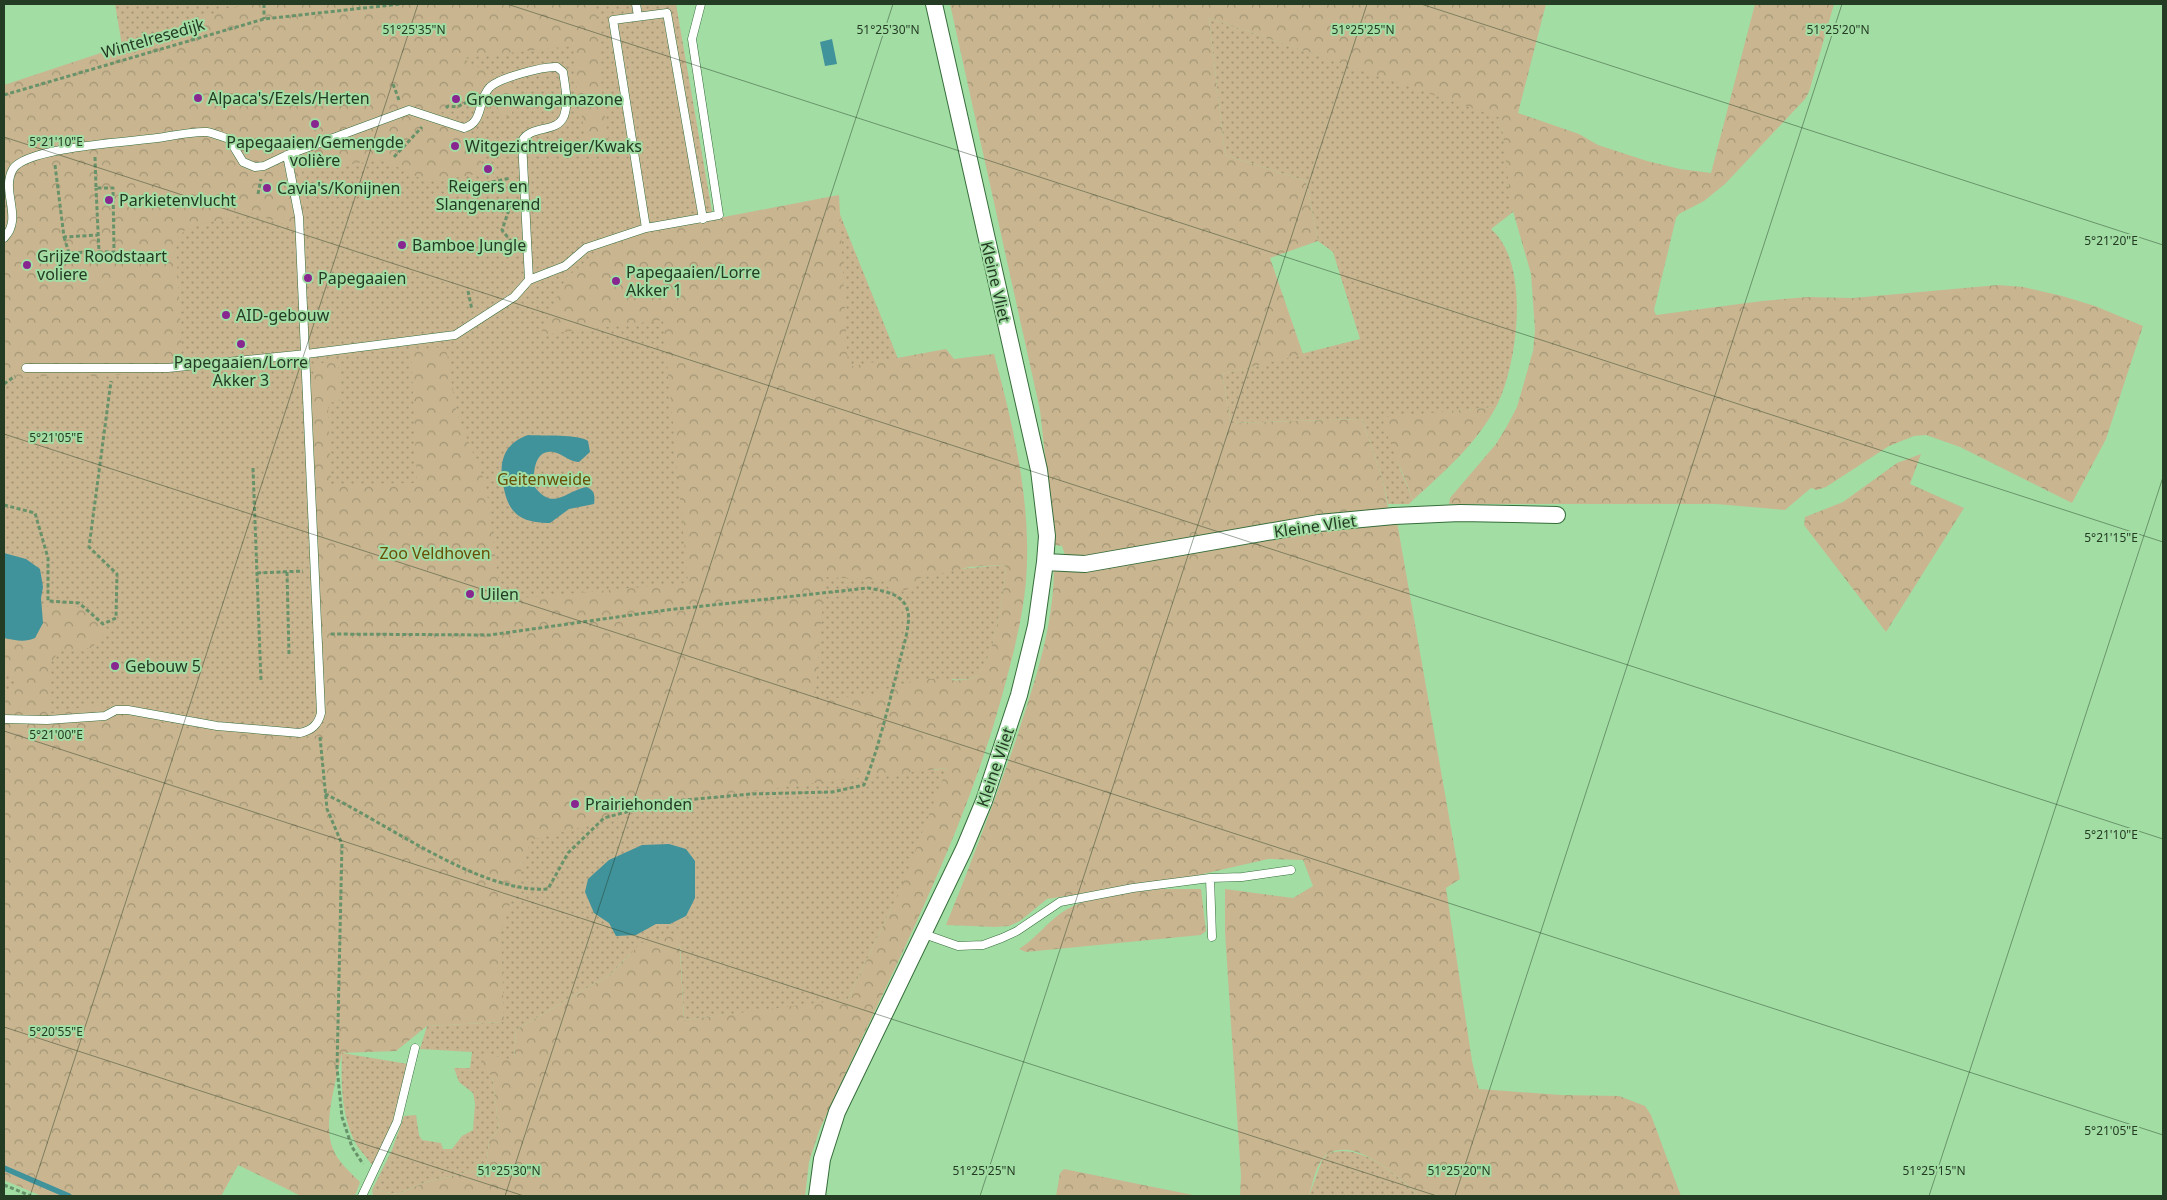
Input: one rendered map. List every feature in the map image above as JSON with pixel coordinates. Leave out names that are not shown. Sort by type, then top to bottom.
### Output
[{"type":"street","name":"Kleine Vliet","points":[[818,1196],[822,1159],[837,1112],[924,934],[984,801],[1019,695],[1036,626],[1045,562],[1047,536],[1039,470],[934,4]]},
{"type":"street","name":"Kleine Vliet","points":[[1045,562],[1085,564],[1319,524],[1394,516],[1460,513],[1558,515]]},
{"type":"lane","points":[[636,4],[638,16]]},
{"type":"lane","points":[[26,368],[168,368],[306,354],[455,335],[514,297],[529,280],[565,266],[586,248],[646,228],[719,216],[692,39],[701,4]]},
{"type":"lane","points":[[646,228],[613,20],[638,16],[667,13],[704,219]]},
{"type":"lane","points":[[4,238],[11,230],[13,220],[9,185],[13,169],[27,159],[70,148],[207,132],[229,139],[243,162],[255,167],[264,166],[287,155],[409,110],[464,128],[470,127],[476,121],[482,99],[491,87],[531,70],[557,67],[563,72],[566,101],[564,117],[555,126],[531,131],[525,135],[522,141],[529,280]]},
{"type":"lane","points":[[4,719],[47,720],[105,716],[116,710],[128,710],[217,726],[300,733],[309,730],[319,722],[322,713],[299,217],[287,155]]},
{"type":"lane","points":[[924,934],[958,946],[983,945],[1017,930],[1060,902],[1133,888],[1291,870]]},
{"type":"lane","points":[[1210,878],[1212,937]]},
{"type":"lane","points":[[362,1196],[397,1122],[415,1048]]},
{"type":"path","points":[[264,4],[264,19]]},
{"type":"path","name":"Wintelresedijk","points":[[4,95],[264,19],[400,4]]},
{"type":"path","points":[[394,157],[448,106],[456,107],[465,102],[482,99]]},
{"type":"path","points":[[70,148],[70,157],[95,155],[98,252]]},
{"type":"path","points":[[54,152],[64,237],[69,253],[114,252],[113,188],[96,188]]},
{"type":"path","points":[[468,194],[467,187],[524,175]]},
{"type":"path","points":[[64,237],[98,235]]},
{"type":"path","points":[[4,506],[34,513],[48,558],[48,601],[79,603],[103,624],[116,618],[117,574],[89,547],[113,368]]},
{"type":"path","points":[[253,468],[261,681]]},
{"type":"path","points":[[257,573],[314,570]]},
{"type":"path","points":[[287,572],[289,655]]},
{"type":"path","points":[[317,634],[490,635],[667,610],[868,588],[890,592],[903,602],[908,612],[905,638],[874,759],[864,785],[832,792],[751,794],[663,802],[604,818],[568,853],[548,889],[535,890],[484,878],[356,808],[325,794]]},
{"type":"path","points":[[319,722],[326,809],[342,844],[337,1068],[342,1117],[352,1147],[371,1175]]},
{"type":"path","points":[[4,1185],[31,1196]]},
{"type":"green space","points":[[115,4],[259,4],[259,8],[122,46]]},
{"type":"green space","points":[[262,4],[594,4],[601,38],[600,81],[610,153],[589,157],[577,90],[573,46],[463,58],[517,91],[511,118],[465,97],[436,116],[476,141],[484,173],[428,182],[383,160],[302,170],[305,231],[252,213],[197,225],[185,230],[179,237],[176,244],[182,351],[157,372],[95,377],[77,373],[4,380],[4,85],[161,33],[228,8]]},
{"type":"green space","name":"Zoo Veldhoven","points":[[553,4],[676,4],[714,223],[835,202],[931,441],[960,569],[1002,565],[1006,567],[997,626],[988,658],[982,670],[975,677],[964,680],[952,679],[933,770],[947,768],[904,902],[893,905],[848,999],[835,1002],[684,1020],[680,946],[629,955],[611,974],[516,1030],[514,1060],[492,1075],[499,1129],[489,1141],[486,1168],[426,1182],[398,1194],[372,1190],[392,1150],[404,1116],[416,1115],[419,1135],[422,1140],[441,1143],[443,1149],[452,1149],[462,1136],[473,1130],[475,1104],[473,1093],[459,1082],[454,1068],[470,1068],[472,1052],[420,1049],[427,1026],[503,1022],[502,979],[335,1021],[238,1165],[221,1196],[42,1196],[4,1180],[4,104]]},
{"type":"green space","points":[[950,4],[1546,4],[1518,113],[1579,134],[1598,145],[1647,161],[1680,169],[1711,173],[1755,4],[1834,4],[1809,92],[1805,99],[1725,184],[1704,201],[1679,214],[1676,218],[1654,310],[1656,315],[1807,297],[1853,298],[1998,285],[2023,287],[2062,296],[2095,306],[2143,326],[2106,439],[2072,503],[1960,447],[1926,435],[1914,436],[1889,446],[1826,487],[1817,490],[1811,488],[1785,510],[1716,504],[1449,504],[1450,498],[1496,444],[1507,426],[1517,407],[1533,351],[1535,330],[1531,274],[1511,204],[1501,118],[1209,18],[1225,155],[1306,181],[1318,241],[1270,258],[1303,354],[1222,374],[1231,423],[1362,419],[1383,481],[1389,512],[1087,562],[1066,558],[1062,546],[1055,545],[1040,410]]},
{"type":"green space","points":[[1209,18],[1501,117],[1513,212],[1491,229],[1504,245],[1512,265],[1516,289],[1515,341],[1510,366],[1504,389],[1496,407],[1386,418],[1401,471],[1413,500],[1409,504],[1388,504],[1383,481],[1362,419],[1231,423],[1222,374],[1360,339],[1333,252],[1318,241],[1306,181],[1225,155]]},
{"type":"green space","points":[[839,195],[848,367],[946,349],[954,359],[994,354],[1014,438],[1024,496],[1027,553],[1024,597],[1008,673],[983,758],[941,867],[819,1131],[809,1162],[805,1196],[373,1196],[372,1190],[398,1194],[426,1182],[486,1168],[489,1141],[499,1129],[492,1076],[481,1067],[482,1054],[514,1060],[516,1030],[611,974],[641,943],[679,934],[684,1020],[848,999],[901,888],[947,768],[805,784],[675,803],[531,840],[501,932],[504,1022],[427,1026],[396,1051],[342,1053],[330,1114],[330,1139],[338,1158],[360,1182],[355,1196],[301,1196],[238,1165],[221,1196],[42,1196],[4,1180],[4,697],[10,695],[16,681],[4,672],[4,638],[17,641],[30,640],[41,609],[58,604],[67,604],[86,612],[105,632],[92,648],[60,650],[51,663],[49,714],[94,705],[182,728],[312,738],[327,729],[310,388],[315,365],[338,359],[340,401],[328,403],[331,484],[417,483],[411,350],[446,347],[456,411],[486,485],[501,600],[688,583],[663,320],[540,335],[566,278],[603,248],[630,237]],"holes":[[[1002,565],[1006,567],[997,628],[992,645],[987,660],[980,672],[973,678],[966,680],[923,679],[875,693],[815,700],[825,577],[883,580],[891,591],[906,590],[915,586],[916,579],[970,567]]]},
{"type":"green space","points":[[1496,407],[1469,445],[1448,468],[1413,500],[1383,424],[1386,417]]},
{"type":"green space","points":[[1921,454],[1910,484],[1964,508],[1886,632],[1804,525],[1805,517],[1843,502],[1897,463]]},
{"type":"green space","points":[[1397,522],[1460,879],[1446,888],[1472,1061],[1479,1089],[1561,1095],[1619,1096],[1645,1106],[1651,1115],[1681,1196],[1419,1196],[1390,1170],[1377,1162],[1352,1151],[1339,1150],[1324,1157],[1316,1173],[1309,1196],[1240,1196],[1241,1176],[1225,932],[1225,889],[1293,898],[1313,886],[1303,860],[1268,859],[1190,877],[1047,899],[1020,921],[1009,926],[946,925],[991,810],[1029,698],[1046,635],[1053,592],[1054,570],[1285,534]]},
{"type":"green space","points":[[1159,889],[1201,889],[1206,931],[1201,935],[1026,952],[1019,949],[1061,913],[1083,902],[1108,895]]},
{"type":"green space","points":[[342,1053],[408,1064],[390,1129],[372,1165],[358,1147],[348,1125],[342,1089]]},
{"type":"green space","points":[[1341,1151],[1363,1155],[1374,1160],[1393,1173],[1419,1196],[1309,1196],[1322,1160],[1329,1153]]},
{"type":"green space","points":[[1064,1169],[1198,1196],[1056,1196],[1060,1173]]},
{"type":"water","points":[[832,39],[837,64],[825,66],[820,42]]},
{"type":"water","points":[[528,435],[569,436],[588,441],[590,452],[579,462],[557,453],[544,453],[540,456],[535,467],[534,486],[547,498],[554,499],[586,487],[594,494],[594,504],[569,509],[550,523],[530,521],[513,511],[505,493],[502,480],[502,464],[507,450],[512,444]]},
{"type":"water","points":[[4,553],[26,559],[40,569],[43,587],[41,598],[43,623],[35,638],[31,640],[20,641],[4,638]]},
{"type":"water","points":[[669,844],[686,849],[695,861],[695,898],[686,916],[670,924],[656,924],[636,935],[616,936],[609,923],[594,913],[585,892],[588,879],[609,860],[642,845]]},
{"type":"waterway","points":[[4,1168],[69,1196]]},
{"type":"place","name":"Alpaca's/Ezels/Herten","points":[[198,98]]},
{"type":"place","name":"Groenwangamazone","points":[[456,99]]},
{"type":"place","name":"Papegaaien/Gemengde volière","points":[[315,124]]},
{"type":"place","name":"Witgezichtreiger/Kwaks","points":[[455,146]]},
{"type":"place","name":"Reigers en Slangenarend","points":[[488,169]]},
{"type":"place","name":"Cavia's/Konijnen","points":[[267,188]]},
{"type":"place","name":"Parkietenvlucht","points":[[109,200]]},
{"type":"place","name":"Bamboe Jungle","points":[[402,245]]},
{"type":"place","name":"Grijze Roodstaart voliere","points":[[27,265]]},
{"type":"place","name":"Papegaaien","points":[[308,278]]},
{"type":"place","name":"Papegaaien/Lorre Akker 1","points":[[616,281]]},
{"type":"place","name":"AID-gebouw","points":[[226,315]]},
{"type":"place","name":"Papegaaien/Lorre Akker 3","points":[[241,344]]},
{"type":"place","name":"Uilen","points":[[470,594]]},
{"type":"place","name":"Gebouw 5","points":[[115,666]]},
{"type":"place","name":"Prairiehonden","points":[[575,804]]},
{"type":"park label","name":"Geitenweide","points":[[544,479]]}]
